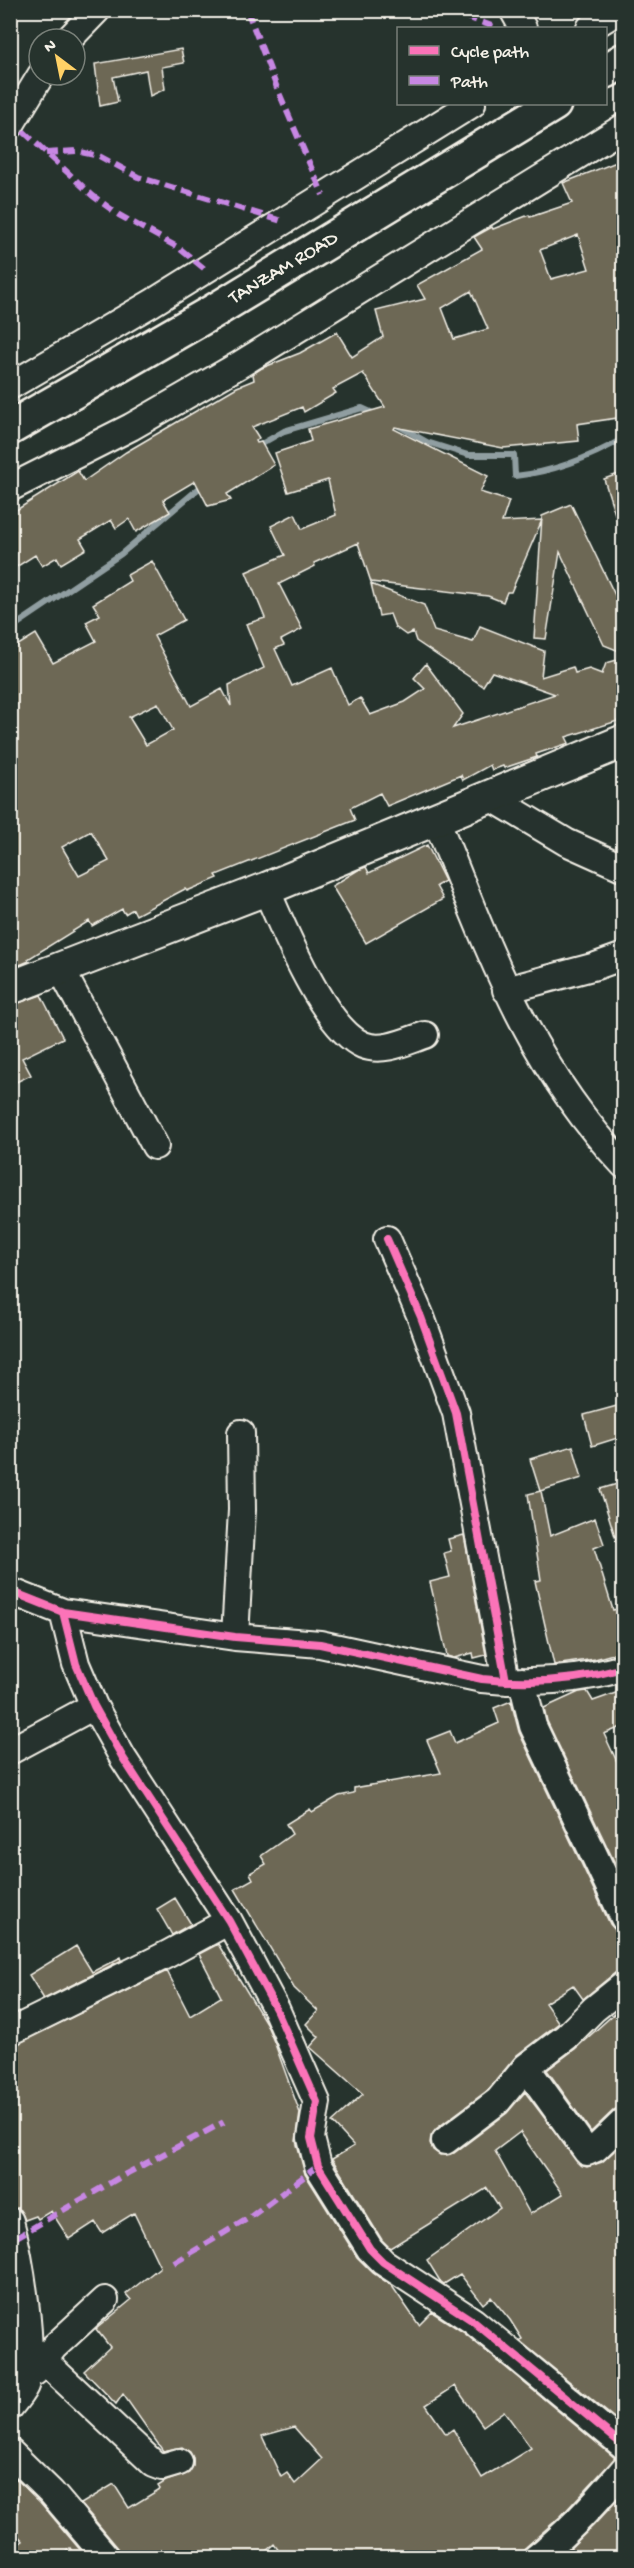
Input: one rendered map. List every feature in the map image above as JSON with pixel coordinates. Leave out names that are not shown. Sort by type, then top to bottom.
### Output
[{"type":"highway","points":[[607,70],[624,60]]},
{"type":"highway","name":"TANZAM ROAD","points":[[13,419],[214,311],[552,105]]},
{"type":"main road","points":[[10,988],[266,889],[435,817],[624,741]]},
{"type":"street","points":[[81,27],[97,10]]},
{"type":"street","points":[[513,10],[522,27]]},
{"type":"street","points":[[592,27],[619,10]]},
{"type":"street","points":[[10,126],[33,87]]},
{"type":"street","points":[[10,386],[161,297],[470,105]]},
{"type":"street","points":[[10,488],[131,427],[239,365],[624,127]]},
{"type":"street","points":[[489,796],[566,842],[624,868]]},
{"type":"street","points":[[435,817],[506,990],[531,1041],[594,1135],[624,1165]]},
{"type":"street","points":[[266,889],[316,992],[350,1037],[364,1046],[382,1048],[425,1035]]},
{"type":"street","points":[[506,990],[596,966],[624,956]]},
{"type":"street","points":[[61,969],[155,1146]]},
{"type":"street","points":[[387,1239],[421,1317],[456,1413],[514,1681],[624,1918]]},
{"type":"street","points":[[235,1637],[242,1510],[241,1433]]},
{"type":"street","points":[[10,1591],[63,1612],[235,1637],[321,1644],[462,1675],[514,1681],[551,1681],[598,1675],[624,1668]]},
{"type":"street","points":[[63,1612],[76,1664],[94,1706],[123,1758],[229,1921],[276,2009],[317,2102],[311,2138],[318,2166],[370,2249],[383,2262],[473,2321],[624,2446]]},
{"type":"street","points":[[10,1751],[94,1706]]},
{"type":"street","points":[[10,2032],[168,1954],[229,1921]]},
{"type":"street","points":[[445,2141],[498,2101],[526,2067],[566,2037],[594,2009],[624,1985]]},
{"type":"street","points":[[526,2067],[587,2151],[596,2148],[624,2121]]},
{"type":"street","points":[[10,2221],[17,2249],[26,2321],[26,2385]]},
{"type":"street","points":[[10,2406],[43,2360],[105,2300]]},
{"type":"street","points":[[43,2360],[154,2464],[162,2467],[179,2462]]},
{"type":"street","points":[[10,2452],[51,2492],[107,2558]]},
{"type":"street","points":[[536,2558],[572,2527],[624,2469]]},
{"type":"building","points":[[181,49],[184,63],[162,67],[165,89],[150,96],[146,70],[113,77],[118,102],[100,106],[95,64]]},
{"type":"building","points":[[624,159],[624,417],[577,424],[579,441],[503,448],[395,427],[394,429],[488,476],[480,492],[509,501],[502,522],[542,520],[511,592],[507,592],[503,602],[488,596],[371,582],[358,543],[314,563],[315,566],[279,584],[302,629],[281,640],[284,645],[275,649],[292,686],[332,668],[348,705],[360,698],[370,715],[405,702],[425,689],[414,678],[426,664],[463,714],[453,728],[555,694],[492,672],[483,686],[416,641],[413,632],[406,635],[395,627],[390,614],[379,616],[371,584],[424,605],[434,631],[473,642],[480,626],[544,651],[541,677],[573,667],[575,673],[589,669],[602,674],[606,663],[624,658],[624,719],[566,737],[569,743],[536,754],[537,757],[504,768],[503,766],[492,770],[490,765],[463,780],[461,775],[387,806],[380,793],[350,808],[355,820],[216,875],[218,878],[187,891],[185,889],[136,915],[133,909],[125,914],[122,909],[92,926],[89,921],[28,959],[29,961],[10,969],[10,650],[36,634],[53,663],[96,641],[86,622],[100,615],[93,604],[130,581],[127,575],[152,561],[184,620],[154,636],[191,706],[222,689],[231,706],[229,685],[264,668],[246,624],[265,618],[246,572],[285,555],[271,526],[295,514],[302,529],[336,515],[328,480],[288,492],[275,453],[311,441],[308,429],[385,407],[363,373],[333,389],[336,393],[304,412],[302,407],[252,427],[259,438],[257,443],[261,442],[274,465],[227,494],[231,500],[208,506],[195,481],[163,500],[170,512],[136,532],[129,519],[116,528],[111,520],[80,539],[86,549],[61,564],[57,557],[42,566],[35,555],[10,571],[10,514],[78,471],[84,481],[126,452],[237,387],[254,380],[253,374],[262,368],[300,353],[337,332],[352,357],[383,337],[376,311],[425,299],[417,285],[482,249],[474,237],[492,227],[493,229],[529,215],[530,217],[572,203],[563,183]],"holes":[[[578,235],[589,269],[551,279],[540,250]],[[471,291],[488,329],[454,339],[442,308]],[[158,703],[173,730],[146,745],[129,717]],[[91,831],[109,861],[79,876],[62,847]]]},
{"type":"building","points":[[624,472],[624,529],[620,530],[604,479]]},
{"type":"building","points":[[571,504],[624,614],[624,653],[604,645],[560,552],[546,639],[534,638],[542,516]]},
{"type":"building","points":[[427,845],[445,881],[436,886],[443,899],[366,943],[332,886],[358,870],[366,867],[369,873]]},
{"type":"building","points":[[41,995],[63,1038],[22,1058],[31,1075],[10,1085],[10,1006]]},
{"type":"building","points":[[624,1404],[624,1436],[592,1446],[584,1415]]},
{"type":"building","points":[[573,1446],[582,1478],[540,1491],[530,1459]]},
{"type":"building","points":[[624,1482],[624,1551],[620,1552],[600,1489]]},
{"type":"building","points":[[541,1491],[550,1536],[595,1518],[604,1544],[594,1548],[613,1610],[621,1608],[624,1616],[624,1651],[595,1659],[554,1665],[535,1581],[541,1580],[528,1494]]},
{"type":"building","points":[[464,1535],[486,1655],[474,1658],[473,1653],[454,1658],[447,1656],[430,1582],[450,1577],[444,1553],[451,1551],[448,1539]]},
{"type":"building","points":[[624,1690],[624,1726],[604,1734],[619,1766],[624,1763],[624,1882],[547,1721],[544,1708],[579,1692],[587,1691],[593,1701]]},
{"type":"building","points":[[511,1701],[519,1732],[610,1924],[616,1931],[624,1933],[624,1970],[615,1973],[583,1999],[573,1985],[545,2003],[559,2023],[517,2055],[488,2090],[436,2129],[431,2136],[430,2143],[433,2150],[440,2155],[454,2153],[507,2113],[525,2092],[580,2165],[587,2167],[602,2162],[624,2142],[624,2192],[615,2201],[624,2219],[624,2426],[520,2341],[522,2339],[510,2320],[491,2297],[483,2304],[460,2274],[444,2284],[427,2260],[500,2208],[487,2188],[390,2248],[382,2240],[332,2159],[354,2146],[332,2122],[363,2094],[310,2047],[319,2037],[306,2024],[318,2011],[294,1988],[235,1889],[253,1879],[250,1873],[266,1864],[261,1856],[292,1834],[286,1824],[310,1809],[312,1812],[339,1796],[354,1793],[354,1788],[441,1773],[427,1740],[450,1731],[455,1743],[499,1723],[494,1708]],"holes":[[[520,2132],[563,2194],[530,2214],[495,2151]]]},
{"type":"building","points":[[175,1898],[191,1924],[172,1935],[157,1909]]},
{"type":"building","points":[[218,1944],[266,2023],[300,2113],[296,2141],[305,2174],[357,2257],[373,2273],[392,2286],[419,2325],[432,2312],[463,2332],[615,2458],[561,2516],[526,2547],[521,2558],[284,2558],[274,2544],[258,2558],[122,2558],[118,2548],[81,2504],[114,2484],[129,2508],[160,2489],[158,2486],[166,2481],[189,2473],[193,2466],[193,2458],[190,2452],[182,2447],[163,2451],[123,2394],[116,2404],[84,2371],[110,2347],[96,2329],[131,2300],[126,2294],[160,2267],[134,2213],[102,2233],[95,2222],[69,2239],[51,2211],[38,2219],[36,2216],[25,2220],[20,2210],[10,2206],[10,2047],[167,1971],[190,2016],[221,1997],[199,1954]],"holes":[[[455,2386],[483,2426],[504,2411],[531,2448],[482,2478],[453,2429],[446,2434],[426,2405]],[[294,2427],[322,2459],[295,2484],[287,2473],[281,2477],[262,2436]]]},
{"type":"building","points":[[76,1946],[92,1972],[121,1957],[122,1960],[44,1999],[29,1975]]},
{"type":"building","points":[[624,2005],[624,2106],[614,2110],[591,2132],[547,2070],[575,2049]]},
{"type":"building","points":[[10,2473],[40,2502],[87,2558],[76,2558],[70,2548],[59,2558],[10,2558],[10,2550],[23,2541],[10,2527]]},
{"type":"building","points":[[624,2493],[624,2558],[560,2558],[593,2526]]},
{"type":"waterway","points":[[256,447],[284,431],[362,408],[375,414]]},
{"type":"waterway","points":[[397,425],[427,442],[468,455],[514,455],[515,476],[571,463],[624,438]]},
{"type":"waterway","points":[[10,629],[121,554],[204,484]]},
{"type":"marked path","points":[[247,10],[277,88],[323,195]]},
{"type":"marked path","points":[[448,10],[494,27]]},
{"type":"marked path","points":[[10,119],[93,196],[119,215],[179,248],[206,270]]},
{"type":"marked path","points":[[46,153],[76,151],[99,156],[138,177],[282,221]]},
{"type":"marked path","points":[[15,2238],[122,2176],[224,2122]]},
{"type":"marked path","points":[[174,2263],[249,2218],[318,2166]]},
{"type":"cycle path","points":[[387,1239],[421,1317],[456,1413],[506,1681]]},
{"type":"cycle path","points":[[10,1591],[63,1612],[235,1637],[320,1644],[482,1679],[553,1680],[589,1676],[624,1668]]},
{"type":"cycle path","points":[[63,1612],[76,1664],[94,1706],[123,1758],[229,1921],[276,2009],[317,2102],[311,2138],[318,2166],[370,2249],[383,2262],[473,2321],[624,2446]]}]
